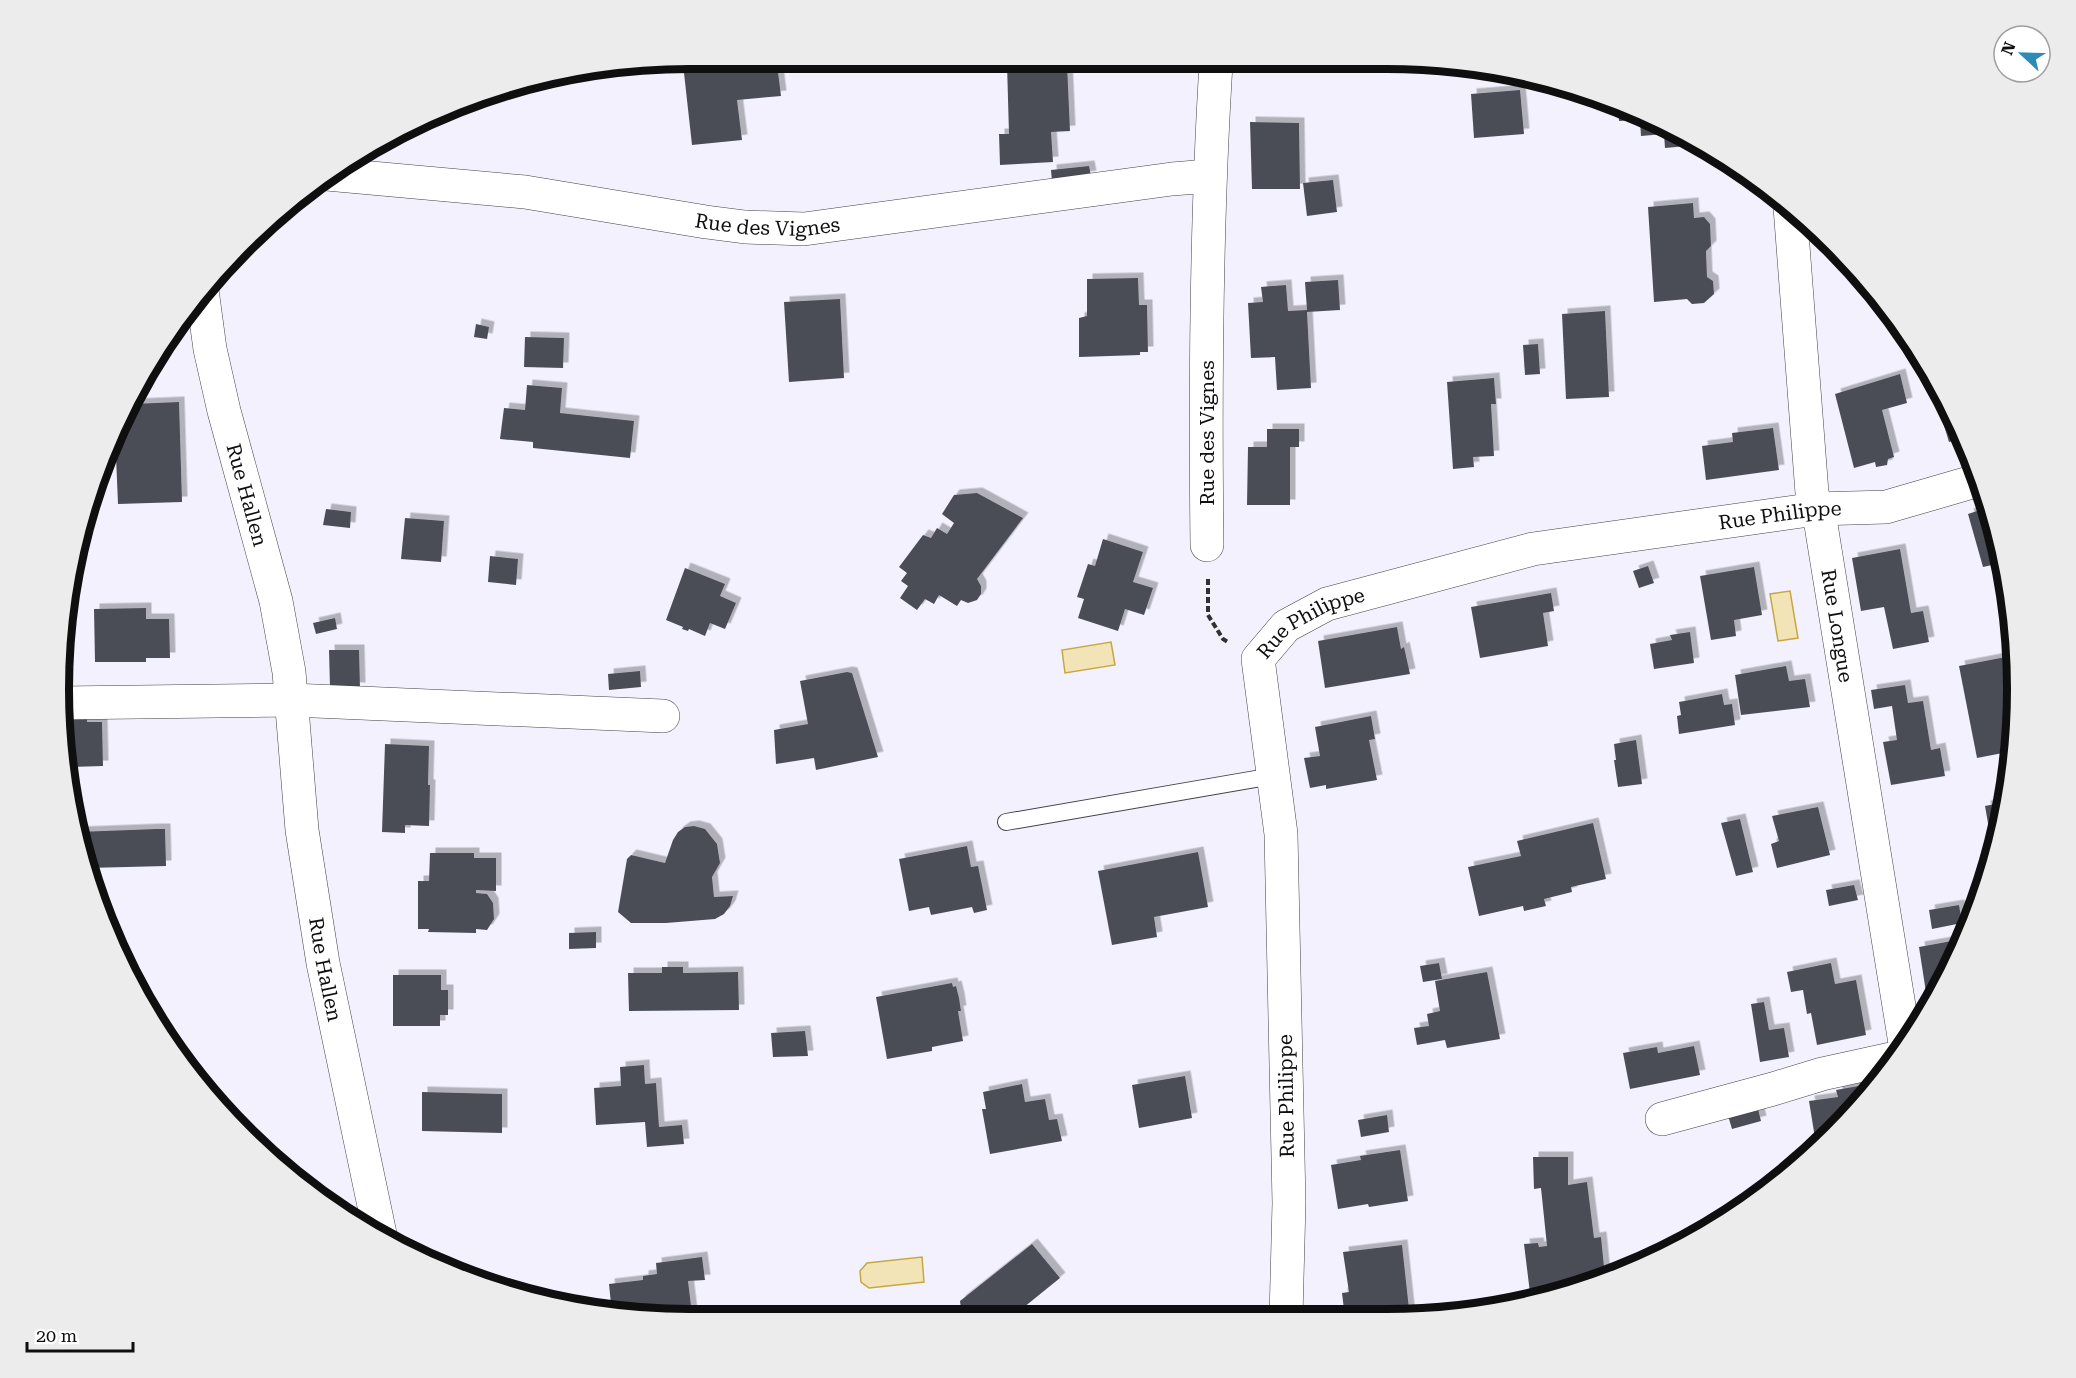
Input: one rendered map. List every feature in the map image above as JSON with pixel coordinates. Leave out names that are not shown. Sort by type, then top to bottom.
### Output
[{"type":"street","name":"Rue des Vignes","points":[[1207,545],[1209,176],[1216,69]]},
{"type":"street","name":"Rue des Vignes","points":[[342,175],[525,192],[745,227],[804,229],[1172,178],[1209,176]]},
{"type":"street","name":"Rue Longue","points":[[1791,219],[1812,493],[1821,525],[1903,1033]]},
{"type":"street","name":"Rue Hallen","points":[[204,304],[210,349],[224,411],[276,601],[289,672],[302,830],[322,963],[378,1225]]},
{"type":"street","name":"Rue Philippe","points":[[1286,1309],[1289,1203],[1281,834],[1258,659],[1286,626],[1327,604],[1533,549],[1816,509],[1887,507],[1971,482]]},
{"type":"street","points":[[69,703],[292,700],[663,716]]},
{"type":"street","points":[[1662,1119],[1822,1074],[1883,1060]]},
{"type":"lane","points":[[1006,822],[1273,776]]},
{"type":"path","points":[[1207,545],[1208,615],[1223,639],[1258,659]]},
{"type":"shaded area","points":[[1790,591],[1798,638],[1778,641],[1770,594]]},
{"type":"shaded area","points":[[1111,642],[1115,665],[1065,673],[1062,650]]},
{"type":"shaded area","points":[[922,1257],[924,1282],[869,1288],[861,1282],[860,1271],[867,1263]]},
{"type":"building","points":[[684,69],[778,69],[781,96],[737,100],[742,140],[692,145]]},
{"type":"building","points":[[1007,69],[1067,69],[1070,131],[1051,132],[1053,162],[1000,165],[999,134],[1009,134]]},
{"type":"building","points":[[1520,90],[1524,134],[1474,138],[1471,94]]},
{"type":"building","points":[[1619,114],[1633,120],[1619,121]]},
{"type":"building","points":[[1250,122],[1299,123],[1300,189],[1252,189]]},
{"type":"building","points":[[1640,123],[1663,134],[1641,136]]},
{"type":"building","points":[[1664,135],[1686,146],[1665,148]]},
{"type":"building","points":[[1089,166],[1091,176],[1052,181],[1051,170]]},
{"type":"building","points":[[1333,180],[1337,212],[1307,216],[1303,183]]},
{"type":"building","points":[[1693,203],[1694,218],[1704,217],[1710,224],[1711,246],[1706,251],[1707,277],[1713,281],[1714,294],[1704,303],[1692,304],[1687,299],[1654,302],[1648,207]]},
{"type":"building","points":[[1138,278],[1139,305],[1147,305],[1148,352],[1140,352],[1140,355],[1079,357],[1079,318],[1087,316],[1087,279]]},
{"type":"building","points":[[1338,280],[1340,310],[1307,312],[1311,388],[1277,390],[1275,357],[1251,358],[1248,303],[1263,302],[1261,287],[1286,285],[1288,311],[1307,310],[1305,282]]},
{"type":"building","points":[[840,299],[844,378],[789,382],[784,302]]},
{"type":"building","points":[[1605,311],[1609,397],[1566,399],[1562,314]]},
{"type":"building","points":[[476,324],[489,327],[487,339],[474,337]]},
{"type":"building","points":[[525,337],[564,338],[563,368],[524,367]]},
{"type":"building","points":[[1538,344],[1540,374],[1525,375],[1523,345]]},
{"type":"building","points":[[1900,374],[1907,403],[1882,410],[1894,457],[1888,459],[1887,465],[1876,467],[1875,462],[1854,468],[1835,394]]},
{"type":"building","points":[[1494,378],[1496,404],[1491,404],[1494,456],[1473,457],[1474,467],[1453,469],[1447,382]]},
{"type":"building","points":[[527,385],[562,388],[560,413],[634,421],[630,458],[533,448],[533,442],[500,439],[504,408],[525,410]]},
{"type":"building","points":[[179,402],[182,502],[118,504],[116,452],[139,404]]},
{"type":"building","points":[[1938,405],[1955,440],[1949,442]]},
{"type":"building","points":[[1773,428],[1779,470],[1706,480],[1702,446],[1733,442],[1732,433]]},
{"type":"building","points":[[1267,429],[1299,429],[1299,447],[1290,447],[1290,505],[1247,505],[1248,447],[1267,447]]},
{"type":"building","points":[[977,493],[1023,518],[977,579],[981,586],[981,594],[977,600],[968,603],[961,600],[957,606],[939,595],[934,604],[925,599],[917,610],[900,598],[908,586],[901,581],[907,573],[899,567],[923,535],[931,538],[937,528],[947,534],[954,523],[942,514],[954,495]]},
{"type":"building","points":[[326,509],[351,512],[350,528],[323,525]]},
{"type":"building","points":[[1980,510],[1996,574],[1992,565],[1983,567],[1968,514]]},
{"type":"building","points":[[405,518],[444,521],[441,562],[401,559]]},
{"type":"building","points":[[1103,539],[1143,552],[1133,582],[1153,588],[1144,615],[1125,609],[1118,631],[1078,618],[1084,599],[1077,597],[1088,564],[1095,566]]},
{"type":"building","points":[[1900,549],[1911,613],[1923,611],[1929,642],[1893,649],[1884,607],[1861,611],[1852,558]]},
{"type":"building","points":[[490,556],[518,559],[516,585],[488,582]]},
{"type":"building","points":[[1648,566],[1654,583],[1639,588],[1633,571]]},
{"type":"building","points":[[1754,567],[1762,615],[1734,620],[1736,636],[1711,640],[1700,576]]},
{"type":"building","points":[[685,568],[725,584],[720,596],[736,603],[725,629],[710,623],[705,636],[689,629],[688,631],[682,629],[683,627],[666,620]]},
{"type":"building","points":[[1551,593],[1554,611],[1543,613],[1548,646],[1480,658],[1471,607]]},
{"type":"building","points":[[146,608],[146,619],[169,619],[170,658],[146,658],[146,662],[95,662],[94,609]]},
{"type":"building","points":[[335,618],[337,629],[316,634],[313,623]]},
{"type":"building","points":[[1397,627],[1401,649],[1404,647],[1410,674],[1325,688],[1318,641]]},
{"type":"building","points":[[1690,632],[1694,663],[1654,669],[1650,644],[1672,640],[1670,635]]},
{"type":"building","points":[[329,650],[359,650],[360,688],[330,687]]},
{"type":"building","points":[[2006,657],[2004,753],[1977,758],[1959,666]]},
{"type":"building","points":[[1786,666],[1789,681],[1805,679],[1810,707],[1741,715],[1735,675]]},
{"type":"building","points":[[640,671],[641,687],[609,690],[608,674]]},
{"type":"building","points":[[852,673],[878,757],[816,770],[814,758],[776,764],[774,730],[808,724],[800,681]]},
{"type":"building","points":[[1905,685],[1908,703],[1923,701],[1931,750],[1940,748],[1945,776],[1891,785],[1883,742],[1897,740],[1892,706],[1874,709],[1871,690]]},
{"type":"building","points":[[1722,694],[1724,705],[1732,704],[1735,725],[1679,734],[1677,716],[1681,715],[1679,702]]},
{"type":"building","points":[[70,716],[87,716],[87,722],[102,722],[103,766],[74,767]]},
{"type":"building","points":[[1371,716],[1375,739],[1369,740],[1377,780],[1326,789],[1326,785],[1310,788],[1304,758],[1320,756],[1315,727]]},
{"type":"building","points":[[1636,740],[1642,784],[1618,787],[1614,744]]},
{"type":"building","points":[[385,744],[429,746],[429,826],[405,825],[405,833],[382,832]]},
{"type":"building","points":[[1996,804],[1990,833],[1985,806]]},
{"type":"building","points":[[1818,807],[1830,855],[1777,868],[1771,844],[1779,841],[1772,816]]},
{"type":"building","points":[[1740,819],[1753,872],[1736,876],[1721,823]]},
{"type":"building","points":[[1593,823],[1606,879],[1571,887],[1572,892],[1544,899],[1546,906],[1524,911],[1523,906],[1479,916],[1468,867],[1521,856],[1517,841]]},
{"type":"building","points":[[694,826],[705,829],[717,844],[720,863],[712,877],[714,897],[733,896],[730,906],[724,914],[715,919],[631,923],[618,912],[627,859],[631,855],[665,863],[678,832],[685,827]]},
{"type":"building","points":[[165,829],[166,866],[96,868],[86,832]]},
{"type":"building","points":[[967,846],[971,867],[978,866],[987,910],[974,913],[972,907],[931,915],[929,907],[909,911],[899,859]]},
{"type":"building","points":[[1198,852],[1208,907],[1154,917],[1157,937],[1112,945],[1098,871]]},
{"type":"building","points":[[430,853],[474,853],[474,858],[496,858],[496,891],[476,890],[476,893],[487,894],[493,903],[494,919],[487,930],[476,929],[476,933],[428,932],[429,929],[418,929],[418,881],[429,881]]},
{"type":"building","points":[[1854,885],[1858,900],[1829,906],[1826,890]]},
{"type":"building","points":[[1959,905],[1961,923],[1932,929],[1929,910]]},
{"type":"building","points":[[596,932],[596,948],[569,949],[569,933]]},
{"type":"building","points":[[1953,941],[1926,995],[1919,947]]},
{"type":"building","points":[[1439,963],[1442,979],[1423,982],[1420,966]]},
{"type":"building","points":[[1831,963],[1835,984],[1856,980],[1866,1035],[1817,1045],[1811,1013],[1807,1014],[1803,990],[1791,992],[1787,972]]},
{"type":"building","points":[[662,967],[683,967],[683,973],[738,972],[739,1010],[629,1011],[628,973],[662,973]]},
{"type":"building","points":[[1487,972],[1500,1039],[1447,1048],[1445,1040],[1417,1045],[1414,1028],[1429,1026],[1427,1014],[1440,1011],[1435,981]]},
{"type":"building","points":[[393,975],[441,975],[441,990],[448,990],[448,1015],[440,1015],[440,1026],[393,1026]]},
{"type":"building","points":[[952,983],[953,987],[956,986],[959,998],[961,1011],[958,1011],[963,1041],[932,1047],[932,1051],[887,1059],[876,997]]},
{"type":"building","points":[[1764,1002],[1769,1030],[1784,1028],[1789,1057],[1760,1062],[1751,1004]]},
{"type":"building","points":[[805,1031],[808,1056],[773,1057],[771,1033]]},
{"type":"building","points":[[1694,1046],[1700,1075],[1630,1089],[1623,1053],[1657,1047],[1658,1053]]},
{"type":"building","points":[[644,1065],[645,1084],[656,1083],[659,1127],[682,1125],[684,1144],[647,1147],[645,1122],[596,1125],[594,1088],[621,1086],[620,1067]]},
{"type":"building","points":[[1185,1076],[1192,1118],[1139,1128],[1132,1085]]},
{"type":"building","points":[[1022,1084],[1025,1102],[1045,1099],[1049,1120],[1057,1119],[1062,1141],[990,1154],[982,1109],[986,1109],[983,1092]]},
{"type":"building","points":[[1864,1085],[1815,1137],[1809,1101],[1838,1097],[1836,1090]]},
{"type":"building","points":[[422,1092],[502,1094],[502,1133],[422,1131]]},
{"type":"building","points":[[1756,1101],[1761,1121],[1732,1129],[1726,1109]]},
{"type":"building","points":[[1387,1115],[1389,1132],[1361,1137],[1358,1120]]},
{"type":"building","points":[[1400,1150],[1408,1201],[1338,1209],[1331,1165],[1361,1160],[1360,1156]]},
{"type":"building","points":[[1533,1157],[1568,1157],[1568,1185],[1587,1182],[1594,1238],[1601,1237],[1604,1269],[1530,1292],[1524,1244],[1538,1243],[1539,1247],[1547,1246],[1541,1188],[1534,1189]]},
{"type":"building","points":[[1032,1244],[1060,1278],[1022,1309],[961,1309],[960,1301]]},
{"type":"building","points":[[1402,1245],[1409,1308],[1344,1309],[1342,1293],[1349,1292],[1343,1252]]},
{"type":"building","points":[[702,1257],[705,1280],[688,1281],[691,1309],[611,1304],[609,1284],[643,1280],[643,1276],[657,1274],[656,1263]]}]
